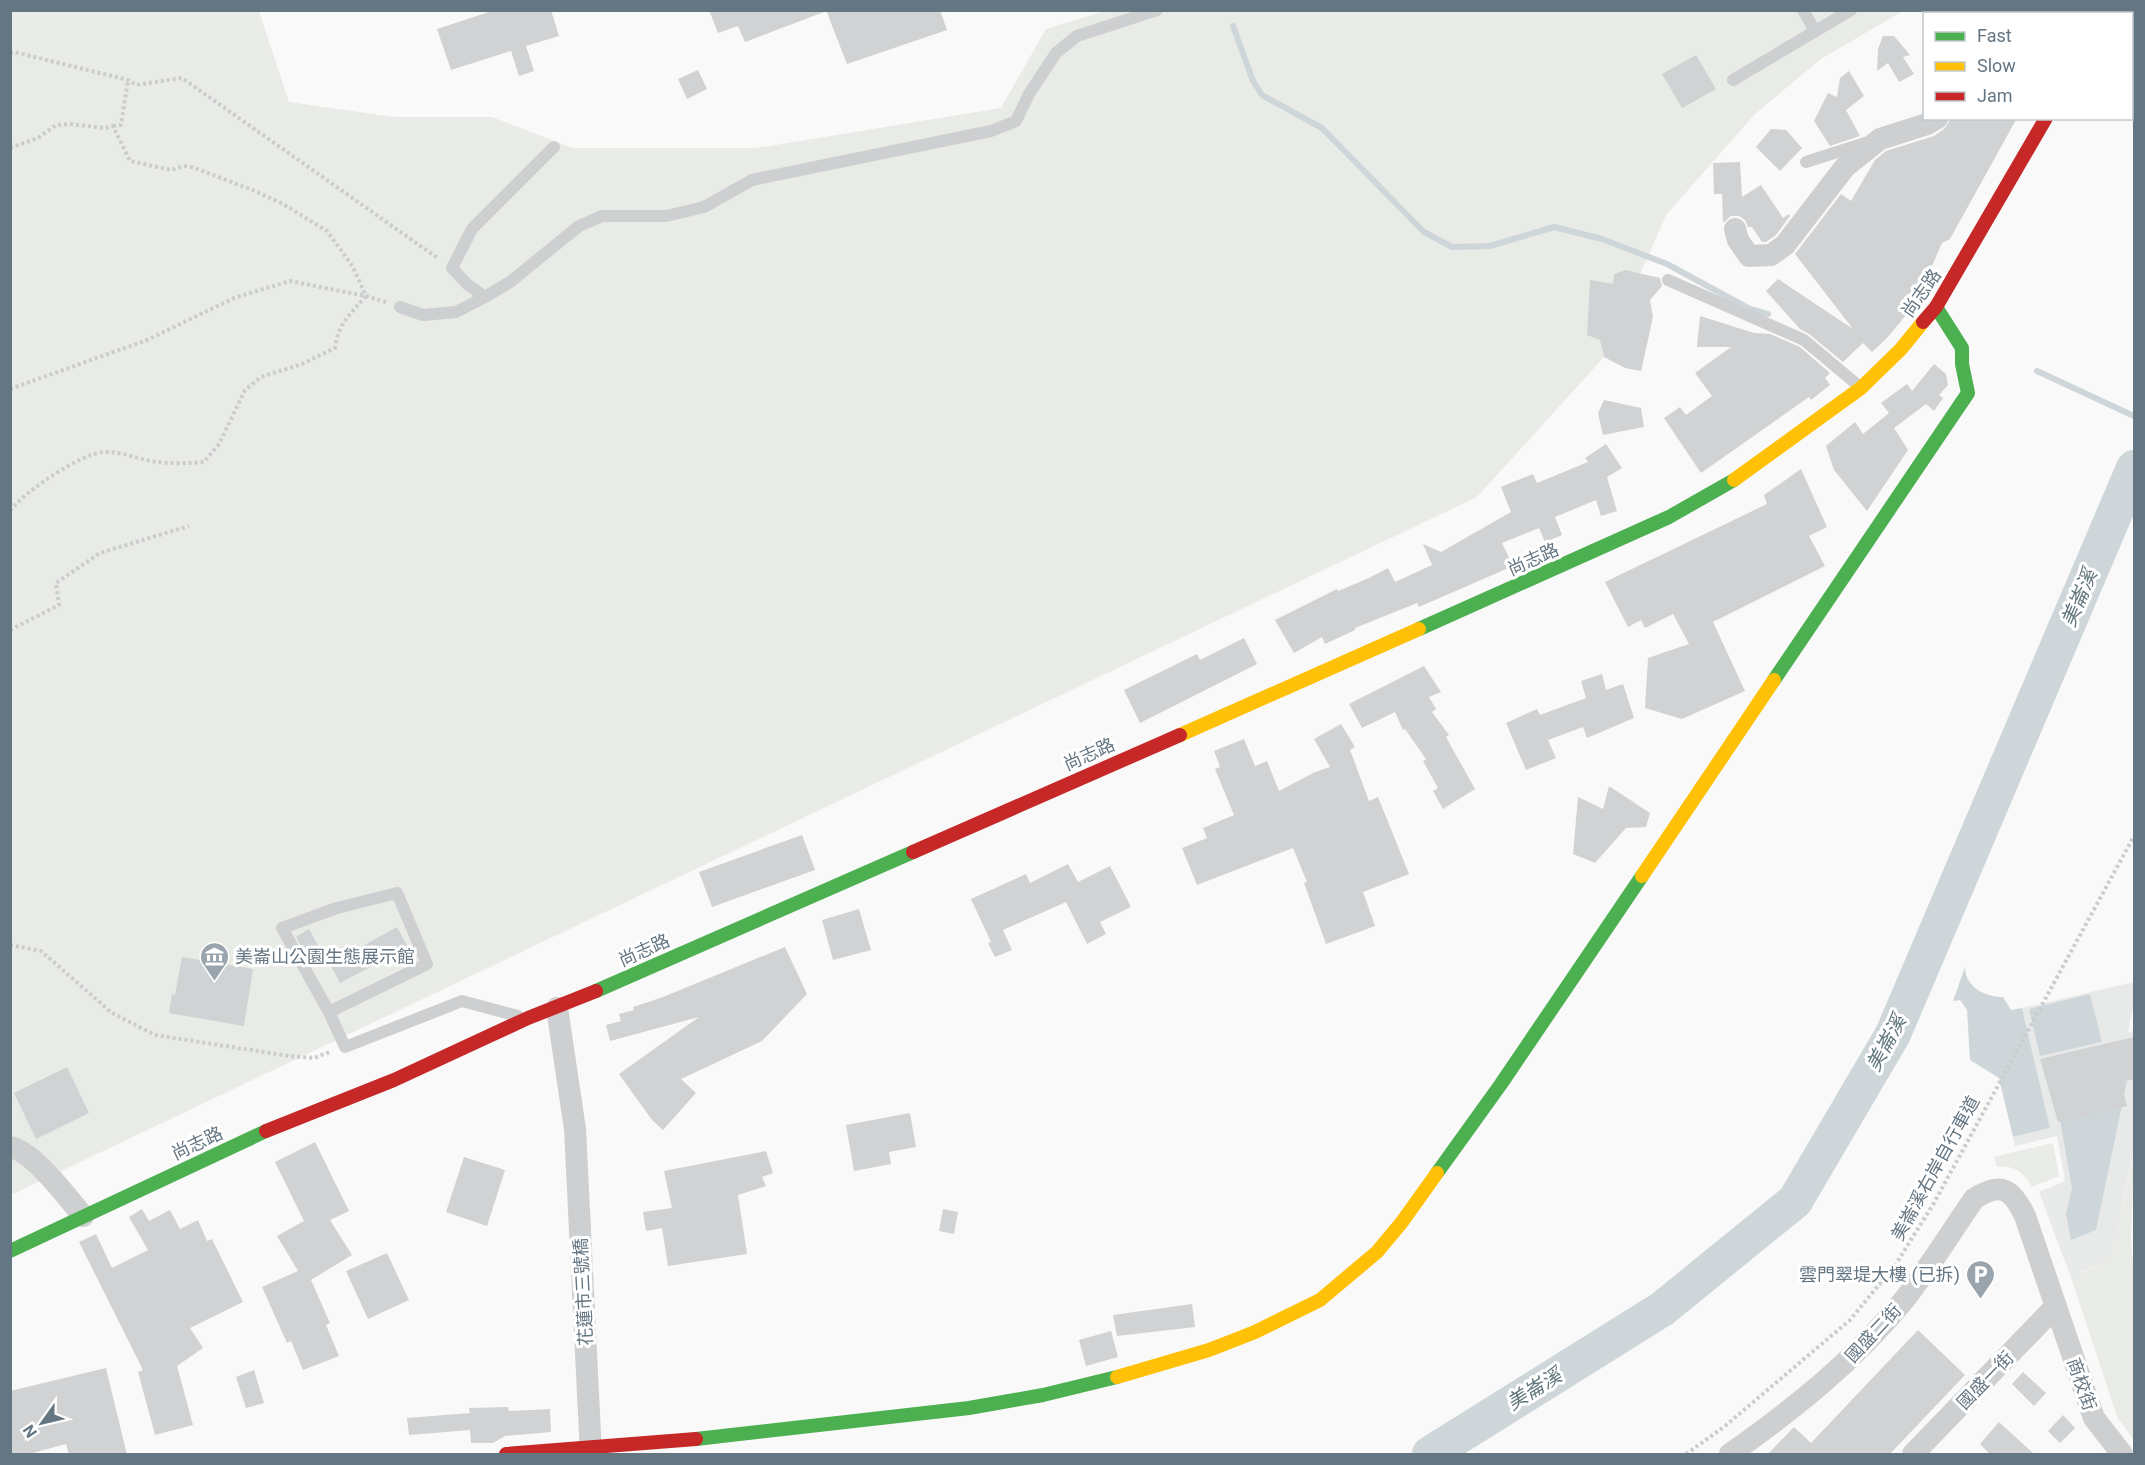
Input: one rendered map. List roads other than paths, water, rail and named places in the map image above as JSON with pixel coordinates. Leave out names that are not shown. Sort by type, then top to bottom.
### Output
[{"type":"street","points":[[1735,229],[1738,240],[1749,256],[1771,255],[1785,245],[1845,167],[1880,139],[1934,120]]},
{"type":"street","name":"尚志路","points":[[10,1251],[250,1138],[394,1080],[528,1018],[557,1008],[1479,603],[1669,517],[1749,470],[1861,388],[1901,350],[1936,307],[2045,120]]},
{"type":"street","points":[[506,1455],[708,1438],[969,1408],[1043,1395],[1155,1367],[1209,1350],[1255,1332],[1320,1300],[1348,1279],[1377,1252],[1402,1222],[1501,1084],[1968,393],[1962,364],[1962,348],[1936,307]]},
{"type":"street","name":"花蓮市三號橋","points":[[557,1008],[575,1129],[591,1455]]},
{"type":"street","points":[[10,1147],[20,1148],[52,1178],[83,1216]]},
{"type":"street","name":"國盛二街","points":[[1730,1455],[1819,1388],[1863,1346],[1905,1299],[1974,1199],[1986,1191],[1998,1188],[2009,1192],[2017,1201],[2025,1216],[2056,1306]]},
{"type":"street","name":"國盛一街","points":[[1913,1455],[2056,1306]]},
{"type":"street","name":"商校街","points":[[2056,1306],[2094,1418],[2122,1455]]},
{"type":"lane","points":[[400,307],[423,315],[456,312],[510,282],[579,226],[602,216],[666,216],[704,207],[752,180],[991,131],[1016,121],[1029,94],[1056,53],[1077,36],[1157,10]]},
{"type":"lane","points":[[1803,10],[1815,31]]},
{"type":"lane","points":[[1732,80],[1851,10]]},
{"type":"lane","points":[[1806,162],[1880,139]]},
{"type":"lane","points":[[485,297],[467,284],[452,268],[472,229],[554,147]]},
{"type":"lane","points":[[1668,280],[1804,340],[1861,388]]},
{"type":"lane","points":[[329,1012],[427,964],[397,893],[337,908],[282,928],[329,1012],[345,1047],[462,1001],[528,1018]]},
{"type":"waterway","points":[[1233,26],[1253,81],[1262,95],[1322,128],[1424,232],[1452,247],[1490,246],[1554,227],[1602,239],[1667,264],[1748,308],[1768,314]]},
{"type":"waterway","points":[[2037,371],[2134,416]]},
{"type":"waterway","name":"美崙溪","points":[[1430,1454],[1662,1309],[1795,1201],[1893,1034],[2134,468]]},
{"type":"place","name":"美崙山公園生態展示館","points":[[214,982]]},
{"type":"place","name":"雲門翠堤大樓 (已拆)","points":[[1981,1300]]}]
